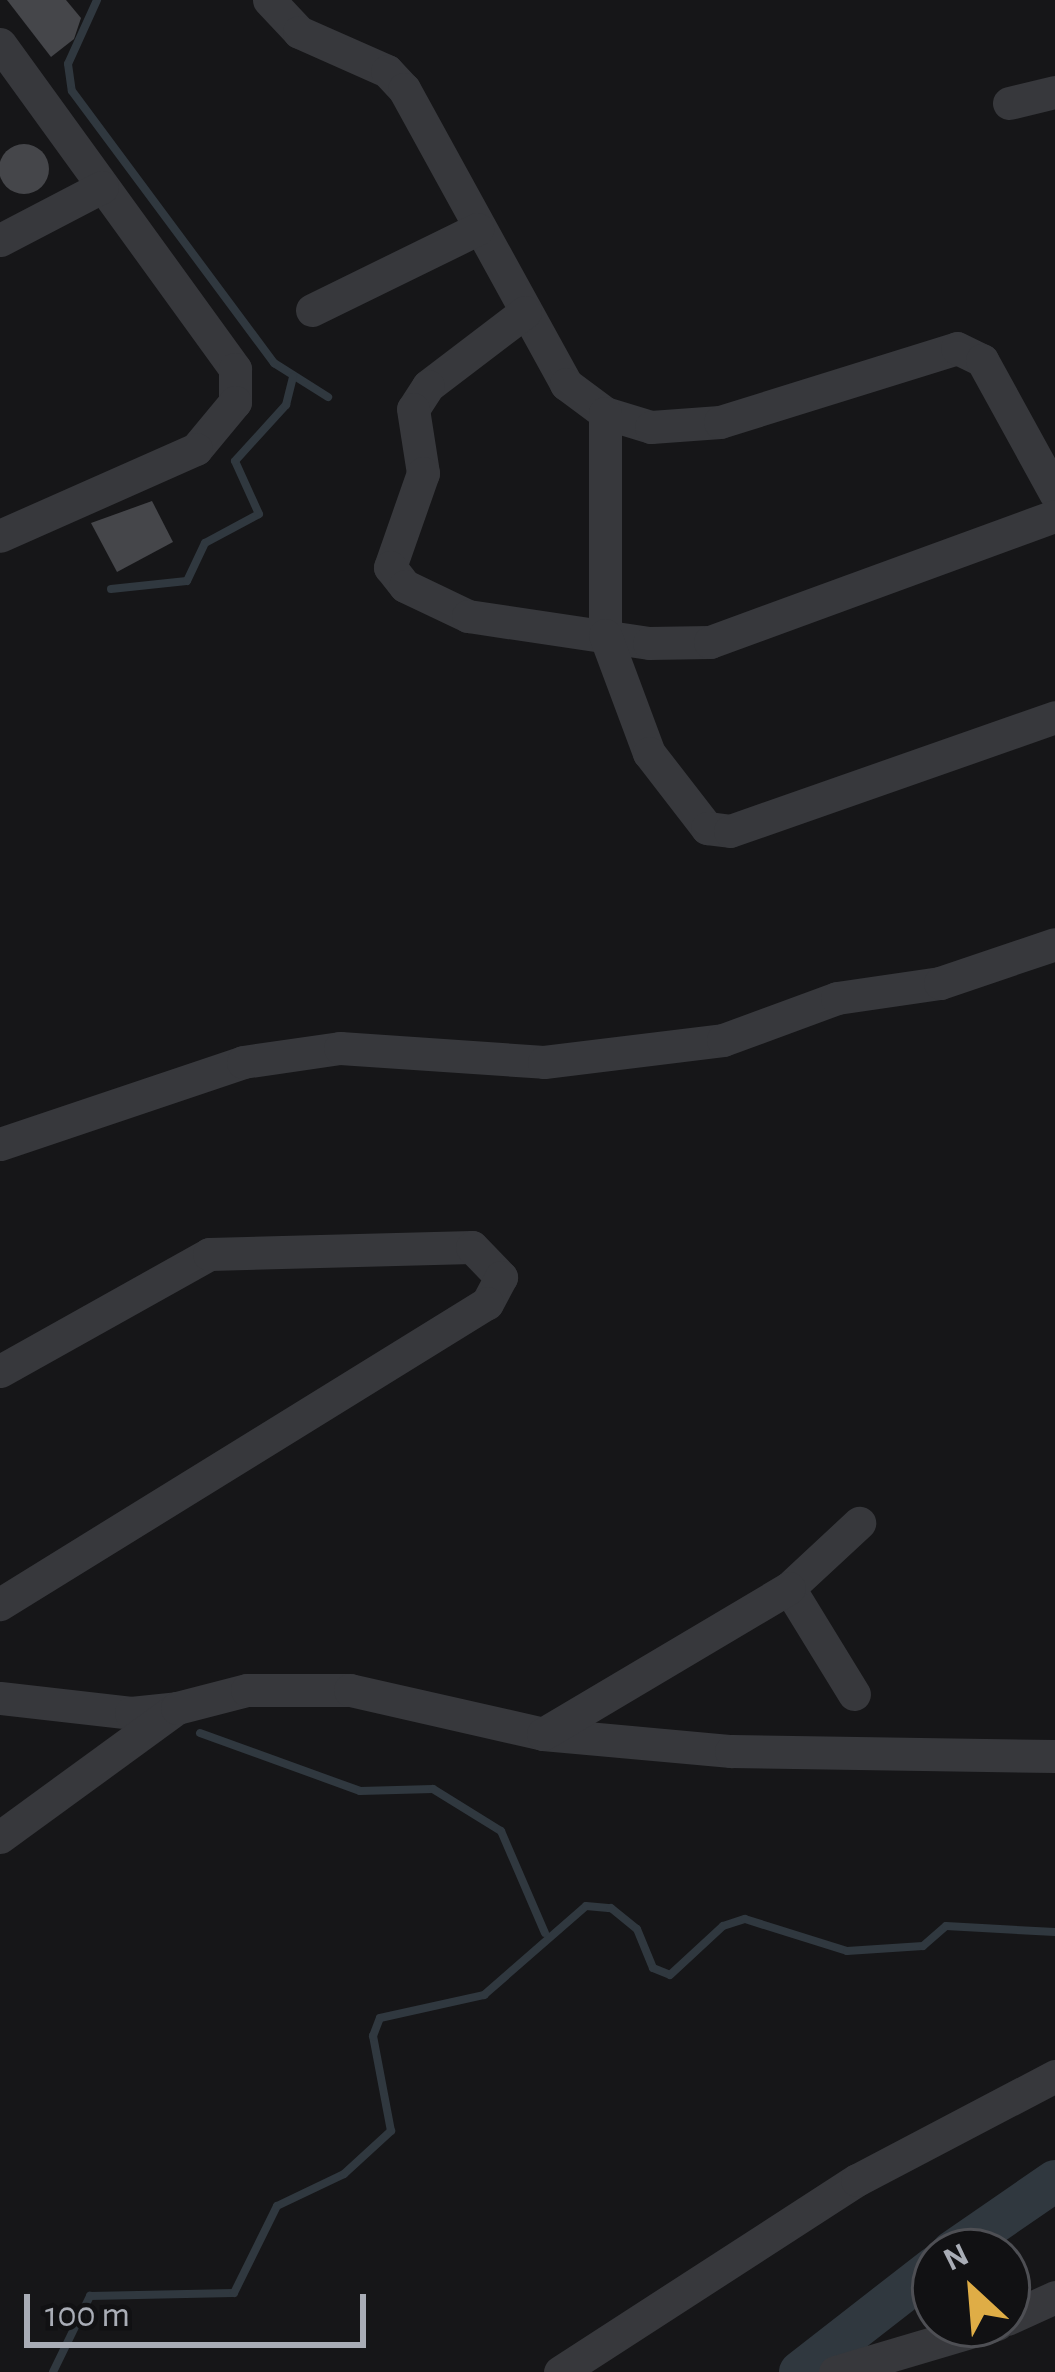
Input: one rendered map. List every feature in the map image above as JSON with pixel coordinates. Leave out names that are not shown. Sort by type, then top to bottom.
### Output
[{"type":"street","points":[[269,0],[298,32],[387,71],[404,89],[477,230],[566,384],[605,412],[651,427],[721,422],[958,348],[982,361],[1055,494]]},
{"type":"street","points":[[0,44],[102,187],[220,336],[236,369],[236,403],[196,449],[0,536]]},
{"type":"street","points":[[1010,103],[1055,92]]},
{"type":"street","points":[[0,240],[102,187]]},
{"type":"street","points":[[312,310],[477,230]]},
{"type":"street","points":[[524,311],[428,386],[413,409],[423,473],[390,567],[405,586],[468,616],[605,635],[710,642],[1055,515]]},
{"type":"street","points":[[605,412],[605,635],[650,753],[707,828],[730,831],[1055,717]]},
{"type":"street","points":[[0,1144],[243,1062],[340,1048],[544,1062],[700,1043],[1055,944]]},
{"type":"street","points":[[0,1371],[209,1253],[472,1246],[501,1277],[488,1303],[0,1604]]},
{"type":"street","points":[[543,1734],[789,1588],[859,1523]]},
{"type":"street","points":[[789,1588],[854,1694]]},
{"type":"street","points":[[0,1698],[131,1713],[177,1708],[247,1690],[350,1690],[543,1734],[731,1751],[1055,1756]]},
{"type":"street","points":[[0,1837],[177,1708]]},
{"type":"street","points":[[560,2372],[857,2180],[1055,2077]]},
{"type":"street","points":[[835,2372],[916,2348]]},
{"type":"building","points":[[7,0],[66,0],[81,18],[74,39],[51,57]]},
{"type":"building","points":[[24,144],[42,151],[49,169],[42,187],[24,194],[6,187],[-1,169],[6,151]]},
{"type":"building","points":[[152,501],[173,542],[117,572],[91,523]]},
{"type":"waterway","points":[[97,0],[68,64],[72,91],[274,363],[328,397]]},
{"type":"waterway","points":[[111,589],[187,581],[205,543],[259,514],[235,461],[286,405],[293,377]]},
{"type":"waterway","points":[[200,1733],[360,1791],[433,1789],[501,1831],[545,1933]]},
{"type":"waterway","points":[[53,2372],[90,2296],[234,2293],[277,2206],[344,2174],[391,2131],[373,2036],[380,2018],[484,1995],[586,1906],[611,1908],[637,1929],[653,1968],[670,1975],[723,1926],[745,1919],[847,1951],[923,1946],[946,1926],[1055,1932]]},
{"type":"waterway","points":[[987,2228],[1055,2181]]},
{"type":"waterway","points":[[800,2372],[911,2286]]}]
